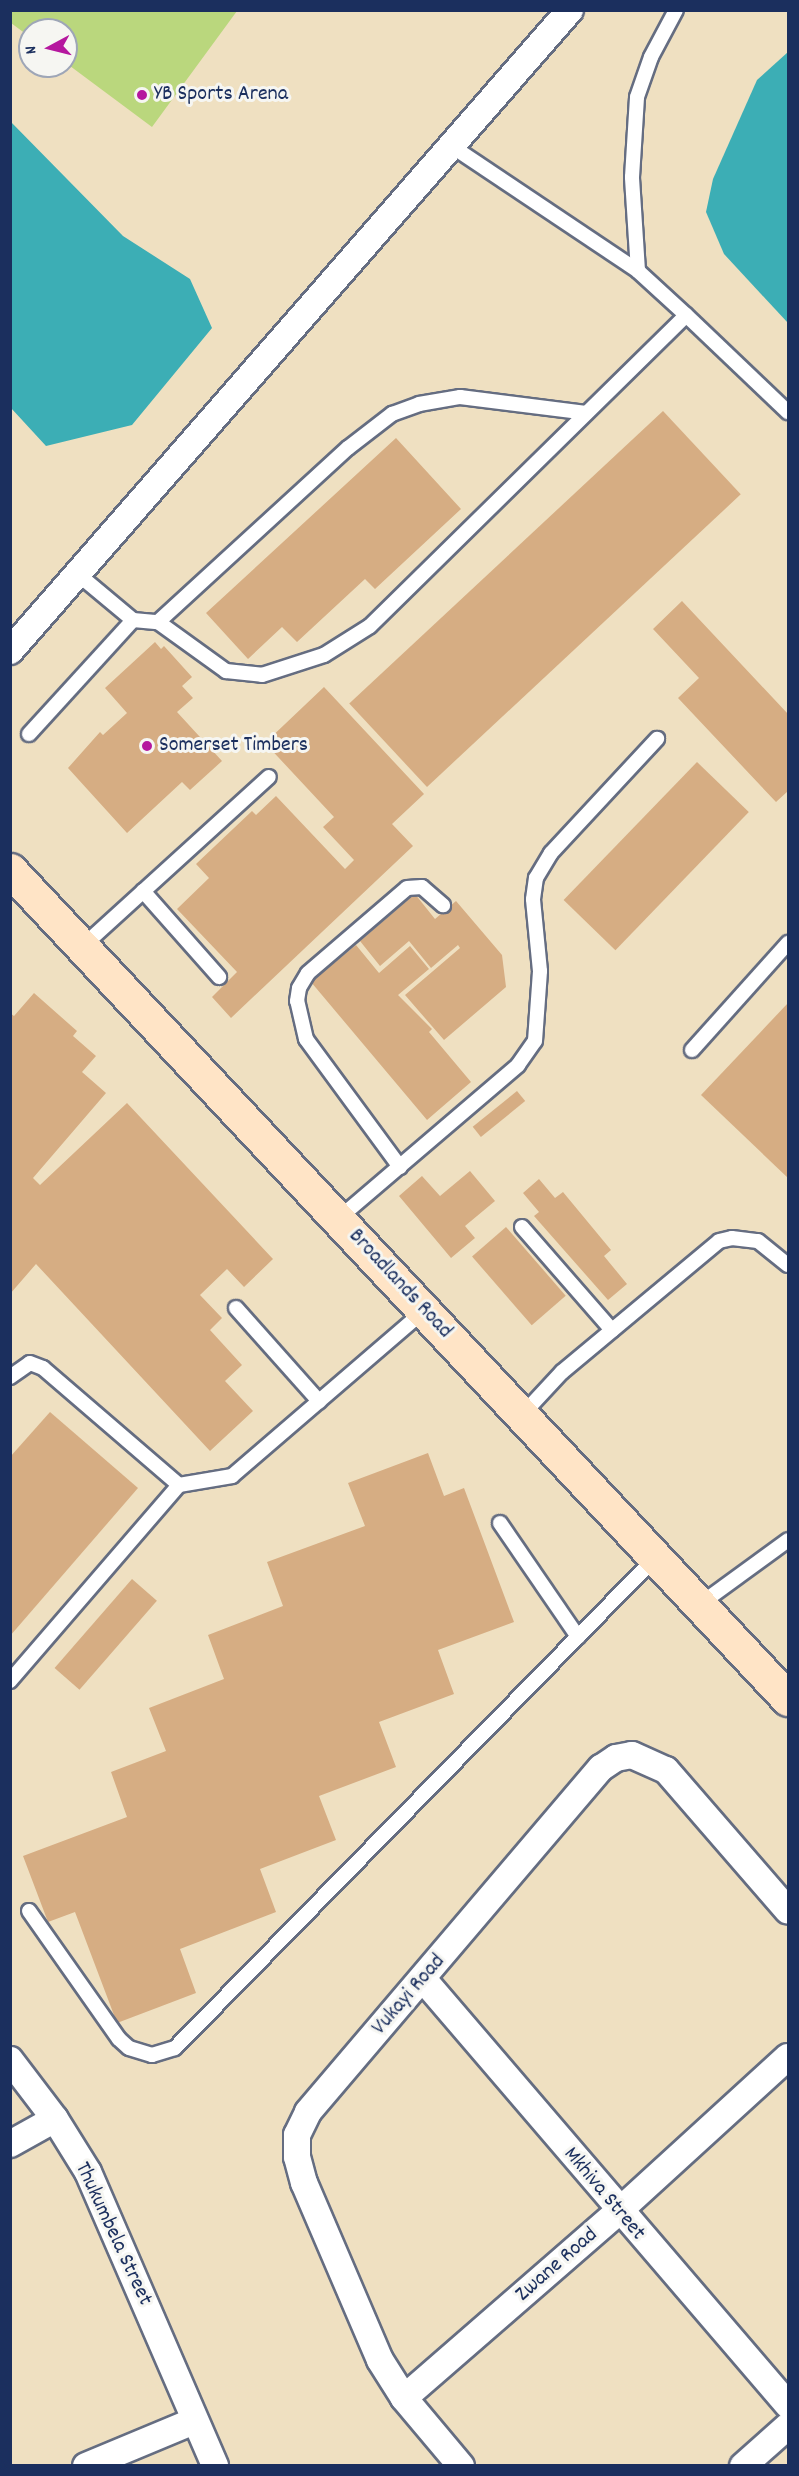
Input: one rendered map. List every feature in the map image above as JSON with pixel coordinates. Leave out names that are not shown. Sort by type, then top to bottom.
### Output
[{"type":"main road","name":"Broadlands Road","points":[[10,870],[425,1309],[789,1699]]},
{"type":"street","points":[[10,651],[453,147],[570,10]]},
{"type":"street","name":"Vukayi Road","points":[[461,2466],[404,2398],[380,2360],[304,2183],[297,2157],[297,2135],[308,2112],[601,1767],[616,1758],[632,1755],[666,1770],[789,1911]]},
{"type":"street","name":"Mkhiva Street","points":[[423,1979],[618,2212],[789,2406]]},
{"type":"street","name":"Zwane Road","points":[[404,2398],[618,2212],[789,2057]]},
{"type":"street","name":"Thukumbela Street","points":[[10,2060],[55,2119],[88,2172],[215,2466]]},
{"type":"street","points":[[10,2144],[55,2119]]},
{"type":"street","points":[[86,2466],[194,2421]]},
{"type":"street","points":[[743,2466],[789,2426]]},
{"type":"lane","points":[[638,271],[632,177],[637,97],[651,57],[676,10]]},
{"type":"lane","points":[[453,147],[638,271],[789,412]]},
{"type":"lane","points":[[79,575],[133,620],[158,622],[226,671],[238,675],[262,675],[342,647],[370,626],[686,315]]},
{"type":"lane","points":[[158,622],[348,447],[393,414],[418,404],[460,397],[586,413]]},
{"type":"lane","points":[[29,734],[133,620]]},
{"type":"lane","points":[[338,1219],[518,1065],[535,1041],[540,971],[533,899],[536,878],[551,853],[657,739]]},
{"type":"lane","points":[[83,946],[269,777]]},
{"type":"lane","points":[[400,1167],[306,1040],[297,1001],[298,988],[308,973],[407,888],[422,887],[443,906]]},
{"type":"lane","points":[[143,891],[219,977]]},
{"type":"lane","points":[[692,1050],[789,943]]},
{"type":"lane","points":[[522,1227],[612,1330]]},
{"type":"lane","points":[[522,1415],[562,1372],[719,1241],[732,1238],[758,1241],[789,1265]]},
{"type":"lane","points":[[236,1308],[319,1401]]},
{"type":"lane","points":[[10,1681],[179,1485],[232,1476],[425,1309]]},
{"type":"lane","points":[[10,1377],[30,1363],[44,1368],[179,1485]]},
{"type":"lane","points":[[500,1523],[578,1636]]},
{"type":"lane","points":[[699,1605],[789,1540]]},
{"type":"lane","points":[[29,1911],[119,2040],[129,2048],[152,2055],[175,2048],[655,1558]]},
{"type":"green space","name":"YB Sports Arena","points":[[11,10],[237,10],[152,127],[78,72],[78,18],[18,18],[18,28],[11,23]]},
{"type":"water","points":[[788,52],[788,323],[724,254],[706,212],[713,179],[757,80]]},
{"type":"water","points":[[10,121],[123,236],[190,279],[212,328],[132,425],[46,446],[11,408]]},
{"type":"building","points":[[663,411],[741,494],[427,787],[349,704]]},
{"type":"building","points":[[396,438],[461,509],[375,589],[365,579],[297,642],[282,627],[248,659],[206,613]]},
{"type":"building","points":[[682,601],[788,714],[788,791],[776,802],[678,698],[699,678],[653,629]]},
{"type":"building","name":"Somerset Timbers","points":[[155,642],[161,649],[164,646],[192,677],[182,686],[193,698],[177,712],[222,761],[190,790],[182,782],[127,833],[68,768],[100,732],[103,735],[127,713],[105,688]]},
{"type":"building","points":[[324,687],[424,794],[392,824],[413,846],[231,1018],[212,997],[237,972],[177,909],[209,878],[196,864],[252,811],[256,815],[276,796],[345,869],[354,860],[323,827],[334,817],[265,743]]},
{"type":"building","points":[[697,762],[749,812],[615,950],[564,900]]},
{"type":"building","points":[[415,894],[435,919],[456,901],[502,955],[506,987],[444,1040],[405,995],[460,948],[458,945],[431,968],[409,941],[380,966],[360,941]]},
{"type":"building","points":[[356,945],[379,973],[410,946],[429,969],[398,995],[432,1029],[429,1032],[471,1082],[427,1120],[311,982]]},
{"type":"building","points":[[34,993],[77,1031],[73,1036],[96,1056],[82,1072],[106,1093],[33,1178],[40,1185],[127,1103],[273,1259],[244,1287],[227,1269],[200,1295],[222,1318],[210,1330],[242,1365],[225,1381],[253,1411],[210,1451],[36,1264],[10,1294],[10,1013],[14,1016]]},
{"type":"building","points":[[788,1003],[788,1178],[701,1095]]},
{"type":"building","points":[[517,1091],[525,1101],[481,1137],[473,1127]]},
{"type":"building","points":[[470,1171],[495,1201],[465,1226],[475,1238],[451,1258],[399,1196],[422,1176],[440,1196]]},
{"type":"building","points":[[539,1179],[555,1198],[563,1192],[611,1250],[604,1256],[627,1284],[608,1300],[534,1216],[539,1212],[523,1193]]},
{"type":"building","points":[[506,1227],[566,1296],[532,1325],[472,1257]]},
{"type":"building","points":[[50,1412],[138,1488],[10,1636],[10,1457]]},
{"type":"building","points":[[428,1453],[444,1496],[464,1488],[514,1622],[438,1650],[454,1694],[379,1722],[396,1767],[319,1796],[336,1840],[260,1869],[276,1912],[180,1949],[196,1993],[117,2023],[75,1912],[48,1922],[23,1856],[127,1817],[111,1772],[166,1751],[149,1708],[224,1679],[208,1635],[283,1606],[267,1562],[365,1526],[348,1483]]},
{"type":"building","points":[[132,1579],[157,1601],[79,1690],[55,1668]]},
{"type":"place","name":"YB Sports Arena","points":[[142,95]]},
{"type":"place","name":"Somerset Timbers","points":[[147,746]]}]
